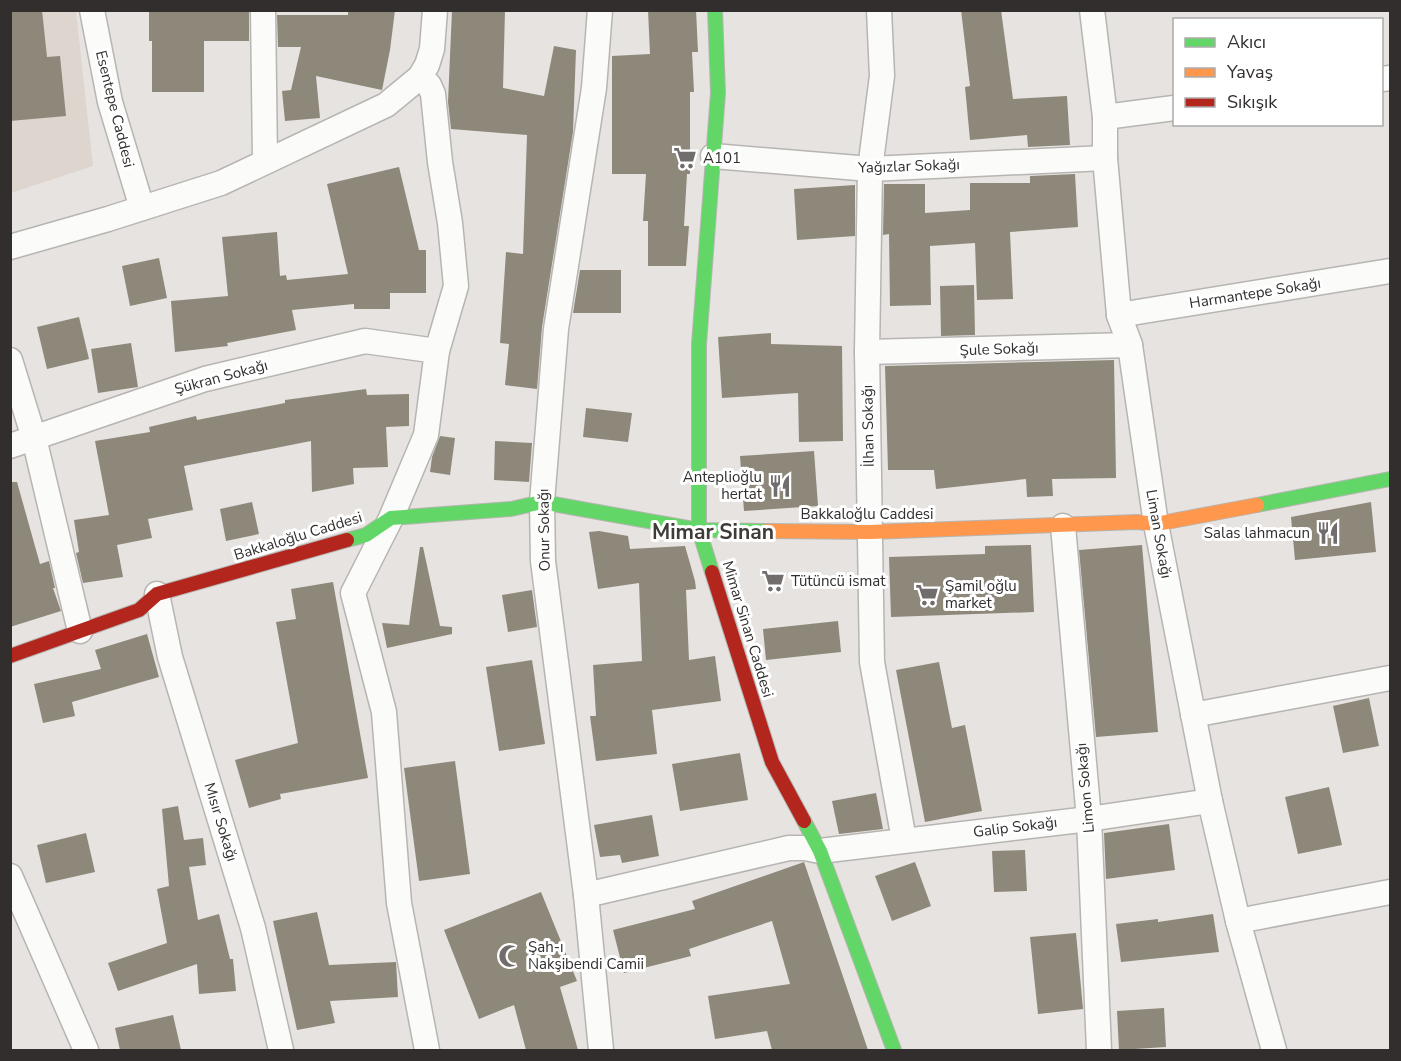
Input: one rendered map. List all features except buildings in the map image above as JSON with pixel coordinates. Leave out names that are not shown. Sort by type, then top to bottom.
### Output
[{"type":"street","name":"Esentepe Caddesi","points":[[92,10],[110,102],[142,208]]},
{"type":"street","points":[[263,10],[265,161]]},
{"type":"street","points":[[10,247],[221,183],[386,105],[420,76],[427,65],[432,49],[435,10]]},
{"type":"street","name":"Onur Sokağı","points":[[600,10],[594,88],[556,329],[542,502],[543,561],[586,896],[601,1050]]},
{"type":"street","name":"Mimar Sinan Caddesi","points":[[715,10],[718,93],[699,344],[699,530],[772,762],[820,851],[894,1050]]},
{"type":"street","name":"İlhan Sokağı","points":[[879,10],[882,76],[870,170],[867,352],[872,662],[904,840]]},
{"type":"street","name":"Liman Sokağı","points":[[1092,10],[1105,117],[1105,158],[1119,315],[1130,345],[1156,524],[1210,801],[1238,921],[1274,1050]]},
{"type":"street","points":[[420,76],[433,94],[456,286],[437,351],[426,435],[391,518],[353,593],[384,712],[399,903],[427,1050]]},
{"type":"street","points":[[1105,117],[1173,108]]},
{"type":"street","name":"Yağızlar Sokağı","points":[[713,156],[870,170],[1105,158]]},
{"type":"street","name":"Harmantepe Sokağı","points":[[1119,315],[1390,271]]},
{"type":"street","name":"Şükran Sokağı","points":[[10,446],[205,379],[365,341],[437,351]]},
{"type":"street","name":"Şule Sokağı","points":[[867,352],[1130,345]]},
{"type":"street","points":[[10,360],[34,438],[80,631]]},
{"type":"street","name":"Bakkaloğlu Caddesi","points":[[10,656],[139,610],[158,594],[366,535],[391,518],[511,509],[542,502],[699,530],[870,532],[1137,522],[1156,524],[1390,478]]},
{"type":"street","name":"Limon Sokağı","points":[[1064,526],[1089,819],[1099,1050]]},
{"type":"street","name":"Mısır Sokağı","points":[[158,594],[170,657],[253,928],[281,1050]]},
{"type":"street","points":[[1193,715],[1390,678]]},
{"type":"street","name":"Galip Sokağı","points":[[586,896],[789,848],[820,851],[1089,819],[1210,801]]},
{"type":"street","points":[[10,876],[86,1050]]},
{"type":"street","points":[[1238,921],[1390,892]]},
{"type":"shaded area","points":[[10,11],[76,11],[93,166],[11,193]]},
{"type":"traffic: fast","points":[[712,572],[699,530],[699,344],[718,93],[715,10]]},
{"type":"traffic: fast","points":[[1257,505],[1390,479]]},
{"type":"traffic: fast","points":[[347,540],[366,535],[391,518],[511,509],[542,502],[699,530],[767,531]]},
{"type":"traffic: fast","points":[[804,821],[820,851],[894,1050]]},
{"type":"traffic: slow","points":[[767,531],[870,532],[1137,522],[1156,524],[1257,505]]},
{"type":"traffic: jam","points":[[10,656],[139,610],[157,594],[347,540]]},
{"type":"traffic: jam","points":[[712,572],[772,762],[804,821]]},
{"type":"place","name":"A101","points":[[685,158]]},
{"type":"place","name":"Anteplioğlu hertat","points":[[780,486]]},
{"type":"place","name":"Salas lahmacun","points":[[1328,533]]},
{"type":"place","name":"Tütüncü ismat","points":[[773,581]]},
{"type":"place","name":"Şamil oğlu market","points":[[927,595]]},
{"type":"place","name":"Şah-ı Nakşibendi Camii","points":[[510,956]]},
{"type":"district","name":"Mimar Sinan","points":[[713,532]]}]
